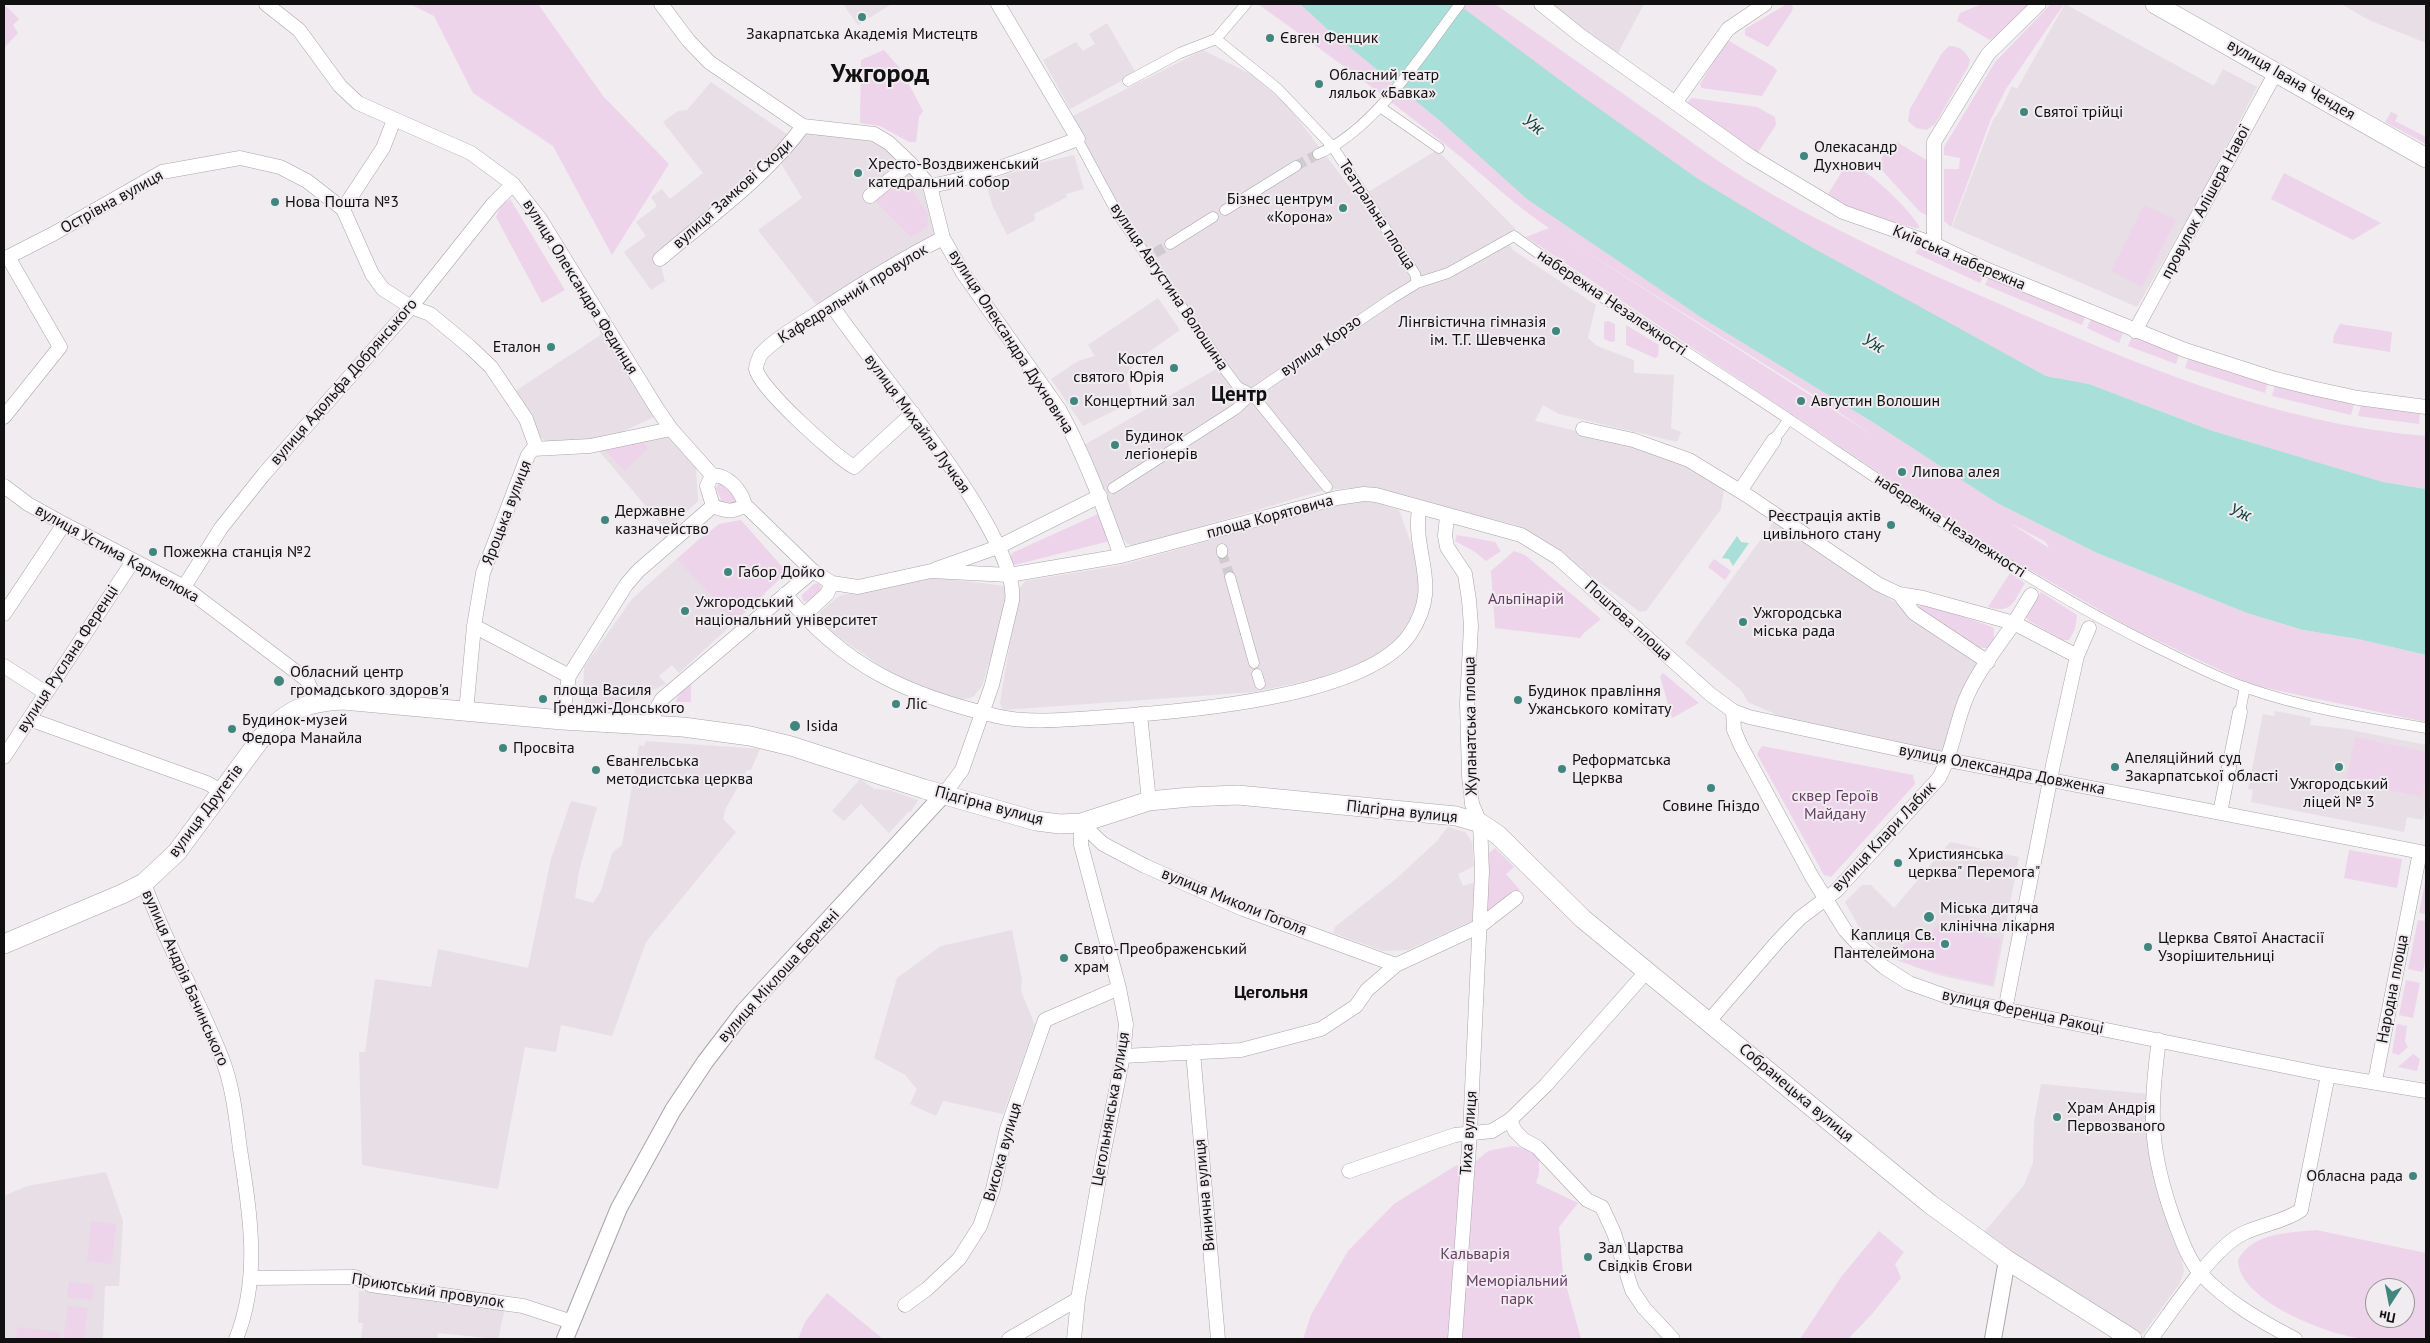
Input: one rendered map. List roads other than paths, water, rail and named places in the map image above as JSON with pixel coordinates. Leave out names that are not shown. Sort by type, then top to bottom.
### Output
[{"type":"main road","name":"вулиця Івана Чендея","points":[[2155,4],[2426,158]]},
{"type":"main road","name":"вулиця Другетів","points":[[4,944],[144,883],[177,852],[221,791],[274,724],[302,705],[316,701],[343,700],[466,712]]},
{"type":"main road","points":[[466,712],[562,720]]},
{"type":"main road","name":"Підгірна вулиця","points":[[562,720],[691,728],[750,736],[791,746],[1036,821],[1081,823],[1149,801],[1190,797],[1267,797],[1440,813],[1480,823]]},
{"type":"main road","name":"Собранецька вулиця","points":[[1480,823],[1498,835],[1583,920],[1709,1021],[1930,1204],[2007,1260],[2132,1339]]},
{"type":"street","name":"вулиця Олександра Фединця","points":[[266,4],[303,34],[349,95],[358,103],[472,153],[513,184],[540,219],[671,429],[712,475]]},
{"type":"street","points":[[661,4],[688,40],[709,62],[803,126],[874,134],[889,143],[930,186],[955,181],[1079,142]]},
{"type":"street","name":"вулиця Августина Волошина","points":[[998,4],[1079,142],[1117,214],[1146,259],[1238,387],[1252,394],[1326,487]]},
{"type":"street","name":"Театральна площа","points":[[1318,154],[1333,148],[1384,104],[1460,4]]},
{"type":"street","name":"Київська набережна","points":[[1541,4],[1581,36],[1750,156],[1843,212],[1934,244],[1988,270],[2184,350],[2272,378],[2358,398],[2426,407]]},
{"type":"street","points":[[1675,103],[1728,29],[1765,4]]},
{"type":"street","points":[[1934,244],[1934,142],[1988,54],[2039,4]]},
{"type":"street","points":[[1128,81],[1180,53],[1216,39],[1240,6]]},
{"type":"street","name":"Театральна площа","points":[[1216,39],[1278,90],[1333,148],[1415,274],[1417,284]]},
{"type":"street","name":"провулок Алішера Навої","points":[[2135,331],[2276,72]]},
{"type":"street","points":[[1384,104],[1439,148]]},
{"type":"street","points":[[343,209],[383,148],[394,120]]},
{"type":"street","name":"вулиця Замкові Сходи","points":[[660,259],[732,199],[781,152],[803,126]]},
{"type":"street","name":"Острівна вулиця","points":[[6,258],[162,172],[240,158],[280,167],[307,181],[343,209],[372,274],[383,289],[411,307],[430,314],[491,367],[526,419],[535,444],[534,449]]},
{"type":"street","points":[[870,196],[910,163]]},
{"type":"street","points":[[1225,210],[1296,166]]},
{"type":"street","name":"вулиця Адольфа Добрянського","points":[[184,587],[221,528],[264,474],[411,307],[494,204],[513,184]]},
{"type":"street","name":"вулиця Олександра Духновича","points":[[930,186],[943,238],[963,273],[1059,409],[1080,448],[1100,496]]},
{"type":"street","points":[[1170,244],[1213,217]]},
{"type":"street","name":"вулиця Корзо","points":[[1113,488],[1236,409],[1252,394],[1353,323],[1417,284],[1448,273],[1514,236]]},
{"type":"street","name":"набережна Незалежності","points":[[1514,236],[1622,311],[1915,504],[2039,583],[2092,622],[2245,687],[2308,705],[2426,728]]},
{"type":"street","name":"Кафедральний провулок","points":[[913,413],[854,467],[799,421],[771,391],[756,369],[760,356],[785,335],[875,276],[943,238]]},
{"type":"street","points":[[1146,259],[1156,253]]},
{"type":"street","points":[[4,416],[60,347],[6,258]]},
{"type":"street","name":"вулиця Михайла Лучкая","points":[[831,304],[853,337],[913,413],[974,503],[998,548]]},
{"type":"street","points":[[1740,491],[1788,419]]},
{"type":"street","name":"Яроцька вулиця","points":[[474,626],[483,573],[489,554],[528,455],[534,449],[590,446],[671,429]]},
{"type":"street","points":[[1583,429],[1633,440],[1688,460],[1740,491],[1878,584],[1899,594],[1923,598],[2014,623],[2077,656]]},
{"type":"street","points":[[745,505],[738,510],[724,511],[713,506],[707,486],[712,475],[721,475],[727,478],[743,497],[745,505],[813,571],[832,584],[827,594],[802,616]]},
{"type":"street","name":"вулиця Устима Кармелюка","points":[[4,486],[28,504],[184,587],[307,680],[316,701]]},
{"type":"street","name":"площа Корятовича","points":[[931,570],[1009,576],[1121,556],[1356,494],[1376,495],[1419,508]]},
{"type":"street","points":[[1100,496],[1121,556]]},
{"type":"street","name":"площа Корятовича","points":[[832,584],[858,587],[931,570],[998,548],[1100,496]]},
{"type":"street","points":[[562,720],[569,676],[626,585],[638,571],[713,506]]},
{"type":"street","points":[[785,594],[802,616],[846,654],[876,675],[943,702],[1019,719],[1074,719],[1201,709],[1274,697],[1355,673],[1382,660],[1395,650],[1411,633],[1421,614],[1425,600],[1426,570],[1419,547],[1419,508],[1447,516]]},
{"type":"street","name":"Поштова площа","points":[[1447,516],[1521,535],[1534,541],[1557,557],[1690,676],[1733,711]]},
{"type":"street","name":"Жупанатська площа","points":[[1447,516],[1445,536],[1447,547],[1466,574],[1470,600],[1471,626],[1467,704],[1469,775],[1471,801],[1480,823],[1482,872],[1480,926]]},
{"type":"street","points":[[4,614],[64,524]]},
{"type":"street","points":[[944,794],[962,770],[992,685],[1012,601],[1013,588],[998,548]]},
{"type":"street","name":"вулиця Руслана Ференці","points":[[4,757],[133,561]]},
{"type":"street","points":[[647,726],[662,699],[813,571]]},
{"type":"street","points":[[1230,577],[1254,663]]},
{"type":"street","points":[[2031,595],[2039,583]]},
{"type":"street","points":[[1899,594],[1914,613],[1988,662]]},
{"type":"street","name":"вулиця Клари Лабик","points":[[1709,1021],[1800,918],[1836,891],[1939,778],[1948,760],[1965,700],[2031,595]]},
{"type":"street","points":[[2005,1010],[2050,780],[2077,656],[2092,622]]},
{"type":"street","points":[[466,712],[474,626],[569,676]]},
{"type":"street","points":[[4,666],[46,693]]},
{"type":"street","points":[[2220,813],[2245,687]]},
{"type":"street","name":"вулиця Олександра Довженка","points":[[1733,711],[1763,721],[1948,760],[2423,853]]},
{"type":"street","name":"вулиця Ференца Ракоці","points":[[1733,711],[1734,730],[1741,746],[1845,930],[1860,947],[1884,967],[1909,983],[1954,1000],[2328,1075],[2375,1081]]},
{"type":"street","points":[[1140,714],[1149,801]]},
{"type":"street","points":[[28,719],[207,783],[221,791]]},
{"type":"street","name":"вулиця Міклоша Берчені","points":[[565,1339],[619,1208],[673,1110],[705,1062],[744,1011],[944,794]]},
{"type":"street","name":"вулиця Миколи Гоголя","points":[[1081,823],[1103,844],[1145,866],[1243,909],[1396,964]]},
{"type":"street","name":"Цегольнянська вулиця","points":[[1074,1339],[1078,1299],[1102,1156],[1122,1056],[1126,1024],[1119,988],[1081,845],[1081,823]]},
{"type":"street","name":"Народна площа","points":[[2375,1081],[2423,853]]},
{"type":"street","name":"вулиця Андрія Бачинського","points":[[144,883],[167,941],[222,1058],[230,1086],[247,1197],[252,1249],[252,1278],[246,1314],[236,1339]]},
{"type":"street","points":[[1122,1056],[1240,1050],[1321,1030],[1356,1006],[1367,990],[1396,964],[1480,926],[1516,898]]},
{"type":"street","name":"Тиха вулиця","points":[[1455,1339],[1470,1133],[1480,926]]},
{"type":"street","points":[[1349,1171],[1455,1135],[1492,1131],[1510,1120],[1586,1041],[1647,971]]},
{"type":"street","name":"Висока вулиця","points":[[905,1305],[927,1289],[959,1259],[980,1226],[993,1189],[1009,1122],[1046,1020],[1119,988]]},
{"type":"street","points":[[2159,1040],[2152,1108],[2155,1157],[2163,1189],[2182,1241],[2200,1273],[2246,1311],[2295,1339]]},
{"type":"street","name":"Винична вулиця","points":[[1193,1052],[1218,1339]]},
{"type":"street","points":[[2151,1339],[2200,1273],[2233,1240],[2244,1233],[2291,1217],[2301,1210],[2328,1075]]},
{"type":"street","points":[[2375,1081],[2426,1091]]},
{"type":"street","points":[[1510,1120],[1515,1131],[1524,1140],[1536,1147],[1588,1200],[1602,1208],[1614,1233],[1632,1290],[1644,1308],[1673,1339]]},
{"type":"street","points":[[1993,1339],[2007,1260]]},
{"type":"street","name":"Приютський провулок","points":[[252,1278],[355,1277],[371,1285],[523,1306],[572,1322]]},
{"type":"street","points":[[1009,1339],[1078,1299]]},
{"type":"water","name":"Уж","points":[[1300,4],[1458,4],[1580,95],[1698,179],[1804,243],[2046,376],[2089,384],[2210,430],[2383,482],[2426,489],[2426,655],[2358,639],[2303,630],[2247,613],[2097,553],[1997,503],[1874,423],[1702,318],[1527,199],[1439,120],[1327,29]]},
{"type":"water","points":[[1737,536],[1741,542],[1749,543],[1733,566],[1729,559],[1722,558]]},
{"type":"tunnel","points":[[1296,166],[1318,154]]},
{"type":"tunnel","points":[[1155,253],[1170,244]]},
{"type":"tunnel","points":[[1222,553],[1230,577]]},
{"type":"place","name":"Закарпатська Академія Мистецтв","points":[[862,17]]},
{"type":"place","name":"Євген Фенцик","points":[[1270,38]]},
{"type":"place","name":"Обласний театр ляльок «Бавка»","points":[[1319,84]]},
{"type":"place","name":"Святої трійці","points":[[2024,112]]},
{"type":"place","name":"Олекасандр Духнович","points":[[1804,156]]},
{"type":"place","name":"Хресто-Воздвиженський катедральний собор","points":[[858,173]]},
{"type":"place","name":"Нова Пошта №3","points":[[275,202]]},
{"type":"place","name":"Бізнес центрум «Корона»","points":[[1343,208]]},
{"type":"place","name":"Лінгвістична гімназія ім. Т.Г. Шевченка","points":[[1556,331]]},
{"type":"place","name":"Еталон","points":[[551,347]]},
{"type":"place","name":"Костел святого Юрія","points":[[1174,368]]},
{"type":"place","name":"Концертний зал","points":[[1074,401]]},
{"type":"place","name":"Августин Волошин","points":[[1801,401]]},
{"type":"place","name":"Будинок легіонерів","points":[[1115,445]]},
{"type":"place","name":"Липова алея","points":[[1902,472]]},
{"type":"place","name":"Державне казначейство","points":[[605,520]]},
{"type":"place","name":"Реєстрація актів цивільного стану","points":[[1891,525]]},
{"type":"place","name":"Пожежна станція №2","points":[[153,552]]},
{"type":"place","name":"Габор Дойко","points":[[728,572]]},
{"type":"place","name":"Ужгородський національний університет","points":[[685,611]]},
{"type":"place","name":"Ужгородська міська рада","points":[[1743,622]]},
{"type":"place","name":"Обласний центр громадського здоров'я","points":[[279,681]]},
{"type":"place","name":"площа Василя Ґренджі-Донського","points":[[543,699]]},
{"type":"place","name":"Будинок правління Ужанського комітату","points":[[1518,700]]},
{"type":"place","name":"Ліс","points":[[896,704]]},
{"type":"place","name":"Isida","points":[[795,726]]},
{"type":"place","name":"Будинок-музей Федора Манайла","points":[[232,729]]},
{"type":"place","name":"Просвіта","points":[[503,748]]},
{"type":"place","name":"Апеляційний суд Закарпатської області","points":[[2115,767]]},
{"type":"place","name":"Ужгородський ліцей № 3","points":[[2339,767]]},
{"type":"place","name":"Реформатська Церква","points":[[1562,769]]},
{"type":"place","name":"Євангельська методистська церква","points":[[596,770]]},
{"type":"place","name":"Совине Гніздо","points":[[1711,788]]},
{"type":"place","name":"Християнська церква\" Перемога\"","points":[[1898,863]]},
{"type":"place","name":"Міська дитяча клінічна лікарня","points":[[1929,917]]},
{"type":"place","name":"Каплиця Св. Пантелеймона","points":[[1945,944]]},
{"type":"place","name":"Церква Святої Анастасії Узорішительниці","points":[[2148,947]]},
{"type":"place","name":"Свято-Преображенський храм","points":[[1064,958]]},
{"type":"place","name":"Храм Андрія Первозваного","points":[[2057,1117]]},
{"type":"place","name":"Обласна рада","points":[[2413,1176]]},
{"type":"place","name":"Зал Царства Свідків Єгови","points":[[1588,1257]]},
{"type":"district","name":"Ужгород","points":[[880,75]]},
{"type":"district","name":"Центр","points":[[1239,395]]},
{"type":"district","name":"Цегольня","points":[[1271,993]]},
{"type":"park label","name":"Альпінарій","points":[[1526,599]]},
{"type":"park label","name":"сквер Героїв Майдану","points":[[1835,805]]},
{"type":"park label","name":"Кальварія","points":[[1475,1254]]},
{"type":"park label","name":"Меморіальний парк","points":[[1517,1290]]}]
